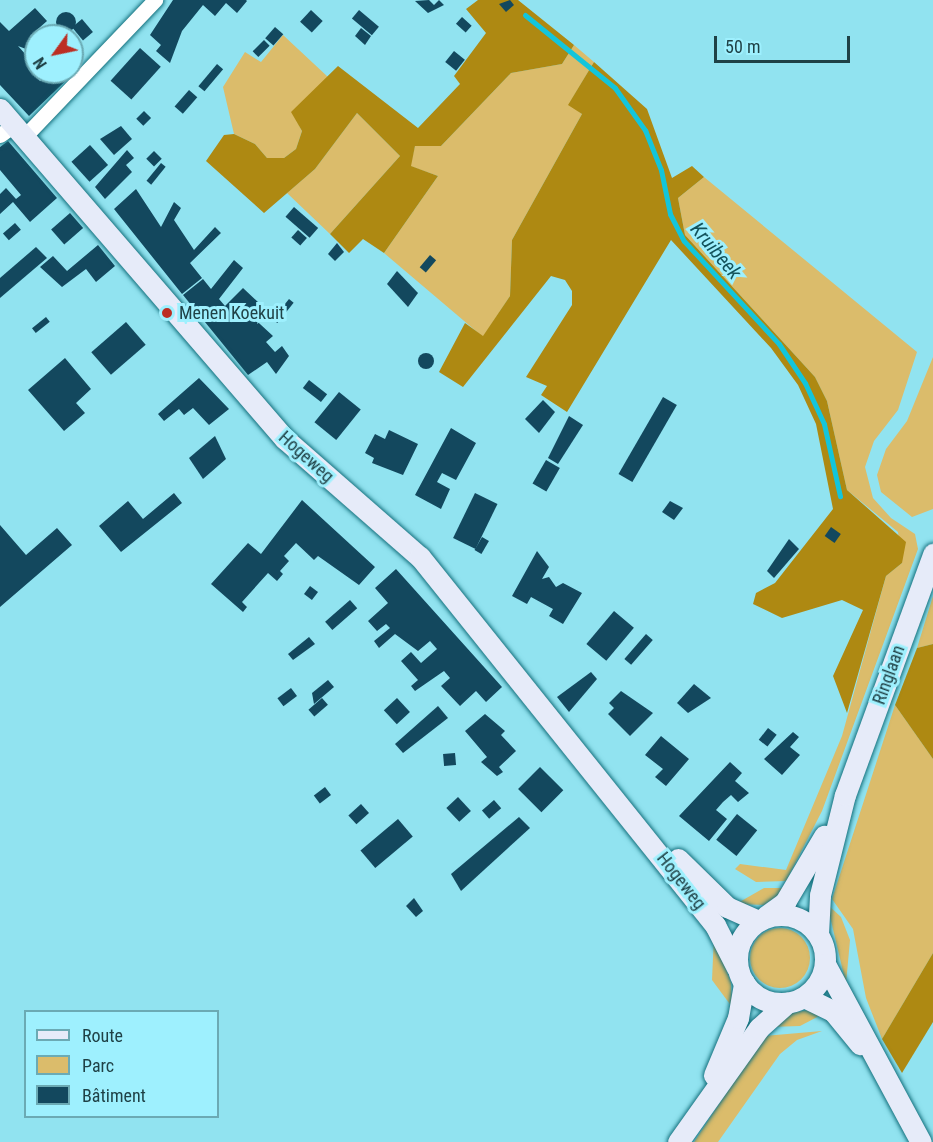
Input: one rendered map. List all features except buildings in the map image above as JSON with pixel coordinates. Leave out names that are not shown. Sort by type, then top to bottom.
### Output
[{"type":"street","points":[[13,132],[155,0]]},
{"type":"street","name":"Hogeweg","points":[[0,108],[13,132],[285,439],[420,557],[715,924],[740,975]]},
{"type":"street","name":"Ringlaan","points":[[678,1142],[759,1028],[796,1000],[825,964],[818,934],[820,895],[845,795],[933,554]]},
{"type":"street","name":"Ringlaan","points":[[696,1117],[738,1018],[740,941],[796,885],[845,795]]},
{"type":"street","name":"Hogeweg","points":[[617,801],[728,907],[761,919]]},
{"type":"street","points":[[761,919],[783,914],[803,920],[818,934]]},
{"type":"street","points":[[825,964],[921,1142]]},
{"type":"street","points":[[740,975],[755,995],[796,1000],[833,1011],[879,1065]]},
{"type":"green space","points":[[283,35],[328,77],[292,112],[302,131],[296,149],[284,158],[267,158],[255,144],[234,134],[223,87],[245,52],[261,62]]},
{"type":"green space","points":[[574,45],[594,62],[569,104],[582,114],[512,240],[510,296],[483,337],[384,253],[438,176],[410,166],[415,146],[441,146],[511,73],[562,64]]},
{"type":"green space","points":[[357,113],[400,156],[330,234],[287,193],[315,169]]},
{"type":"green space","points":[[704,177],[917,352],[898,410],[874,441],[865,467],[873,498],[891,518],[915,534],[918,549],[822,811],[786,881],[756,882],[735,869],[740,864],[786,870],[842,736],[886,576],[902,563],[898,532],[847,490],[827,401],[815,377],[685,235],[678,198]]},
{"type":"green space","points":[[933,357],[933,509],[912,517],[881,492],[877,475],[886,449],[907,421]]},
{"type":"green space","points":[[933,596],[933,644],[917,648]]},
{"type":"green space","points":[[895,705],[933,759],[933,953],[882,1039],[866,998],[853,929],[832,899]]},
{"type":"green space","points":[[764,888],[789,888],[764,905],[736,904]]},
{"type":"green space","points":[[827,904],[841,917],[850,940],[846,984]]},
{"type":"green space","points":[[780,928],[801,937],[810,958],[801,979],[780,988],[759,979],[750,958],[759,937]]},
{"type":"green space","points":[[714,935],[731,983],[732,1007],[712,980]]},
{"type":"green space","points":[[808,1010],[823,1014],[800,1026],[769,1027],[782,1015]]},
{"type":"green space","points":[[822,1031],[797,1040],[780,1054],[718,1142],[694,1142],[764,1036]]},
{"type":"shaded area","points":[[478,0],[518,0],[574,45],[562,64],[511,73],[441,146],[415,146],[411,166],[438,176],[384,253],[363,239],[349,253],[330,234],[400,156],[357,113],[315,169],[264,213],[206,161],[224,135],[234,134],[255,144],[267,158],[284,158],[296,149],[302,131],[291,112],[338,66],[418,128],[460,84],[454,76],[486,33],[466,9]]},
{"type":"shaded area","points":[[594,62],[647,109],[672,178],[692,166],[704,177],[678,198],[685,235],[815,377],[827,401],[847,490],[906,542],[902,563],[886,576],[847,713],[833,676],[863,610],[842,600],[782,618],[753,604],[756,593],[775,583],[833,509],[816,424],[798,385],[771,348],[671,240],[567,412],[541,395],[547,386],[526,377],[572,305],[572,291],[565,280],[551,276],[463,387],[439,372],[465,323],[483,336],[510,296],[512,240],[582,114],[568,105]]},
{"type":"shaded area","points":[[933,644],[933,759],[895,705],[917,648]]},
{"type":"shaded area","points":[[933,953],[933,1022],[902,1073],[882,1039]]},
{"type":"waterway","name":"Kruibeek","points":[[525,15],[615,88],[645,130],[661,170],[670,214],[684,241],[779,344],[805,383],[824,424],[840,496]]},
{"type":"place","name":"Menen Koekuit","points":[[167,313]]}]
